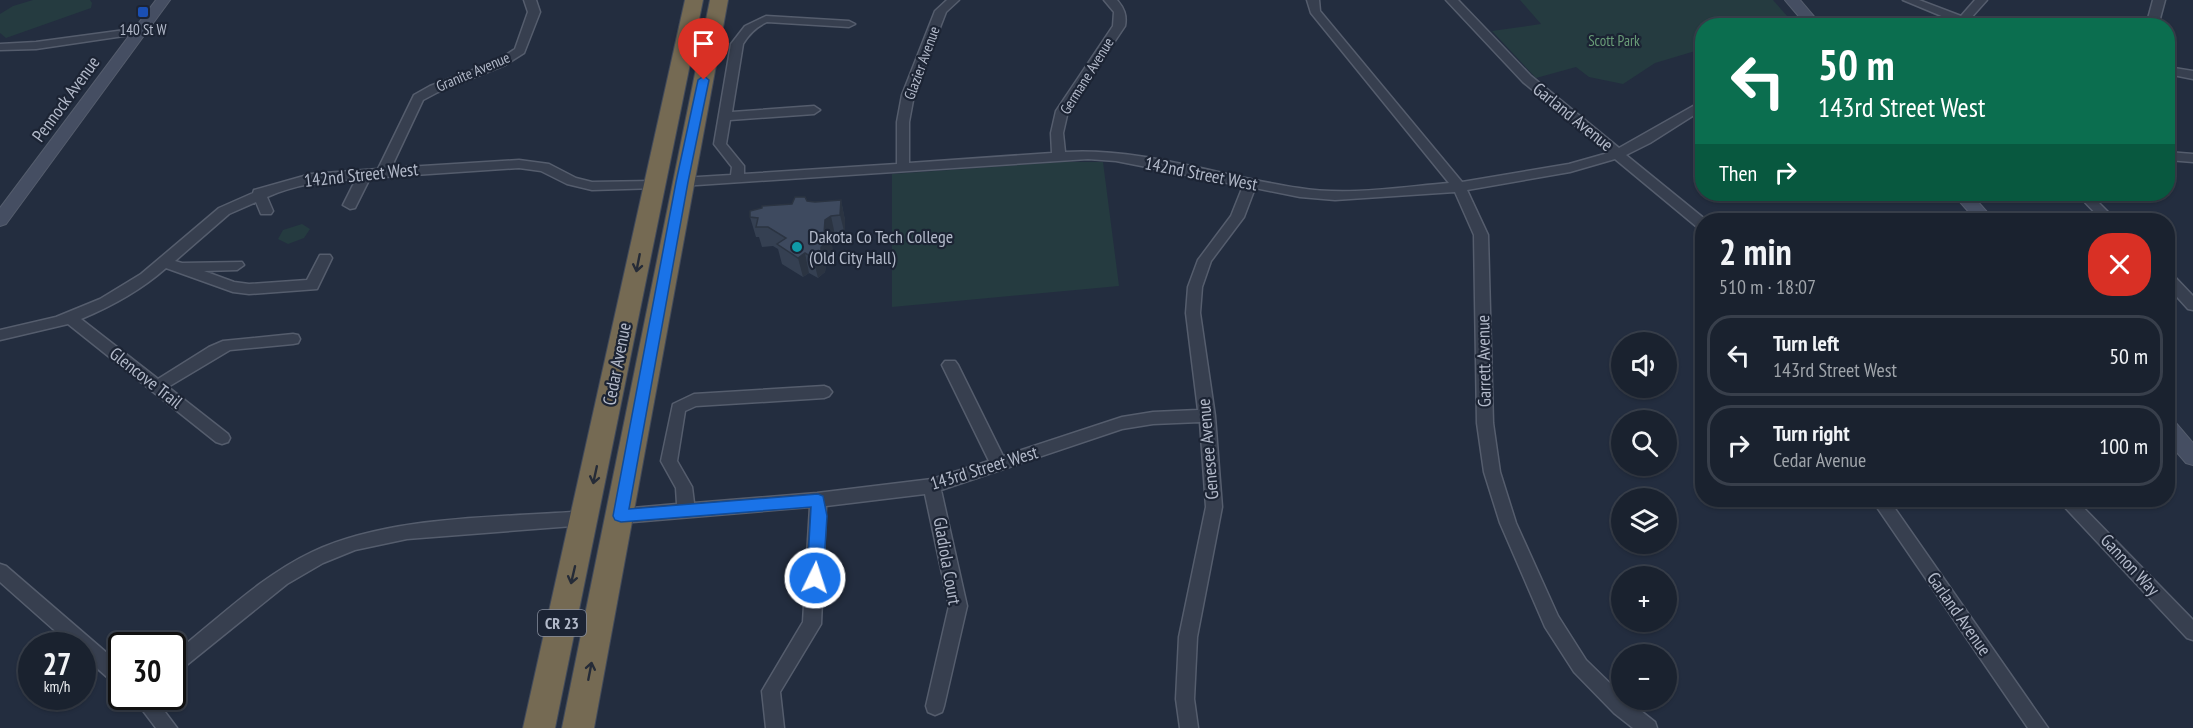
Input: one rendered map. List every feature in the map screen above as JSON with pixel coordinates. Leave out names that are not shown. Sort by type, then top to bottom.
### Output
[{"type":"highway","name":"Cedar Avenue","points":[[539,728],[586,518],[653,185],[694,0]]},
{"type":"highway","name":"Cedar Avenue","points":[[578,728],[621,516],[682,182],[719,0]]},
{"type":"highway","points":[[669,112],[675,130],[670,168],[672,176],[682,182]]},
{"type":"highway","points":[[653,185],[661,191],[664,201],[658,238],[663,288]]},
{"type":"street","name":"Pennock Avenue","points":[[0,220],[163,0]]},
{"type":"street","name":"Granite Avenue","points":[[383,172],[418,98],[434,89],[501,63],[520,51],[534,12],[534,4],[530,0]]},
{"type":"street","name":"Glazier Avenue","points":[[903,167],[903,122],[908,95],[941,10],[953,0]]},
{"type":"street","name":"Germane Avenue","points":[[1059,156],[1057,133],[1062,111],[1119,26],[1121,16],[1118,7],[1110,0]]},
{"type":"street","name":"Garrett Avenue","points":[[1313,0],[1315,11],[1459,187],[1481,235],[1485,423],[1492,472],[1508,523],[1551,621],[1580,666],[1621,707],[1648,728]]},
{"type":"street","name":"Garland Avenue","points":[[1452,0],[1527,79],[1695,218]]},
{"type":"street","points":[[1792,0],[1808,18]]},
{"type":"street","points":[[1909,0],[1949,18]]},
{"type":"street","points":[[1965,18],[1981,0]]},
{"type":"street","points":[[2154,18],[2159,0]]},
{"type":"street","points":[[736,178],[738,166],[720,144],[727,116],[737,44],[745,30],[754,23],[766,19],[849,24]]},
{"type":"street","points":[[0,46],[45,46],[86,38],[137,35]]},
{"type":"street","points":[[2175,72],[2193,75]]},
{"type":"street","name":"142nd Street West","points":[[682,182],[1059,156],[1116,157],[1300,193],[1335,196],[1459,187],[1570,168],[1617,154],[1646,140],[1695,109]]},
{"type":"street","points":[[727,116],[814,110]]},
{"type":"street","points":[[2175,157],[2193,158]]},
{"type":"street","name":"142nd Street West","points":[[0,335],[29,331],[70,318],[128,290],[224,211],[259,193],[311,178],[519,164],[544,167],[572,181],[591,186],[653,185]]},
{"type":"street","points":[[350,205],[366,173]]},
{"type":"street","name":"Genesee Avenue","points":[[1190,728],[1185,699],[1188,637],[1214,507],[1207,416],[1193,313],[1195,287],[1205,260],[1238,217],[1250,184]]},
{"type":"street","points":[[259,193],[266,211]]},
{"type":"street","points":[[1968,201],[1980,213]]},
{"type":"street","points":[[2090,201],[2103,213]]},
{"type":"street","points":[[164,262],[233,287],[270,288],[312,285],[325,258]]},
{"type":"street","points":[[179,268],[237,265]]},
{"type":"street","points":[[2175,286],[2193,305]]},
{"type":"street","name":"Glencove Trail","points":[[70,318],[222,438]]},
{"type":"street","points":[[157,387],[214,351],[228,345],[293,339]]},
{"type":"street","points":[[950,365],[999,465]]},
{"type":"street","points":[[686,511],[684,487],[669,461],[678,408],[694,400],[825,392]]},
{"type":"street","name":"143rd Street West","points":[[621,516],[818,500],[932,486],[1122,423],[1153,418],[1207,416]]},
{"type":"street","points":[[2175,436],[2193,457]]},
{"type":"street","name":"Gladiola Court","points":[[932,486],[958,606],[935,706]]},
{"type":"street","points":[[775,728],[771,691],[812,624],[818,500]]},
{"type":"street","name":"Garland Avenue","points":[[1885,507],[2039,728]]},
{"type":"street","name":"Gannon Way","points":[[2073,507],[2193,632]]},
{"type":"street","points":[[186,655],[281,579],[316,558],[353,543],[407,532],[586,518]]},
{"type":"street","points":[[0,571],[108,666]]},
{"type":"street","points":[[153,710],[168,728]]},
{"type":"green space","points":[[33,0],[90,0],[92,3],[91,8],[6,38],[0,33],[0,14],[13,6]]},
{"type":"green space","name":"Scott Park","points":[[1520,0],[1773,0],[1789,18],[1695,18],[1695,51],[1655,63],[1623,84],[1589,77],[1576,67],[1536,78],[1492,31],[1541,24]]},
{"type":"green space","points":[[1064,162],[1103,162],[1119,286],[892,307],[892,174]]},
{"type":"green space","points":[[302,224],[310,229],[304,238],[288,244],[278,239],[283,230]]},
{"type":"building","points":[[795,197],[805,197],[807,201],[815,202],[841,200],[840,215],[831,216],[825,220],[824,234],[831,239],[821,247],[821,253],[813,258],[805,253],[798,258],[777,244],[786,238],[768,227],[756,227],[758,218],[750,217],[750,211],[762,208],[762,206],[792,204]]},
{"type":"place","name":"140 St W","points":[[143,12]]},
{"type":"place","name":"Dakota Co Tech College (Old City Hall)","points":[[797,247]]},
{"type":"route","points":[[704,80],[682,182],[621,516],[818,500],[815,578]]}]
